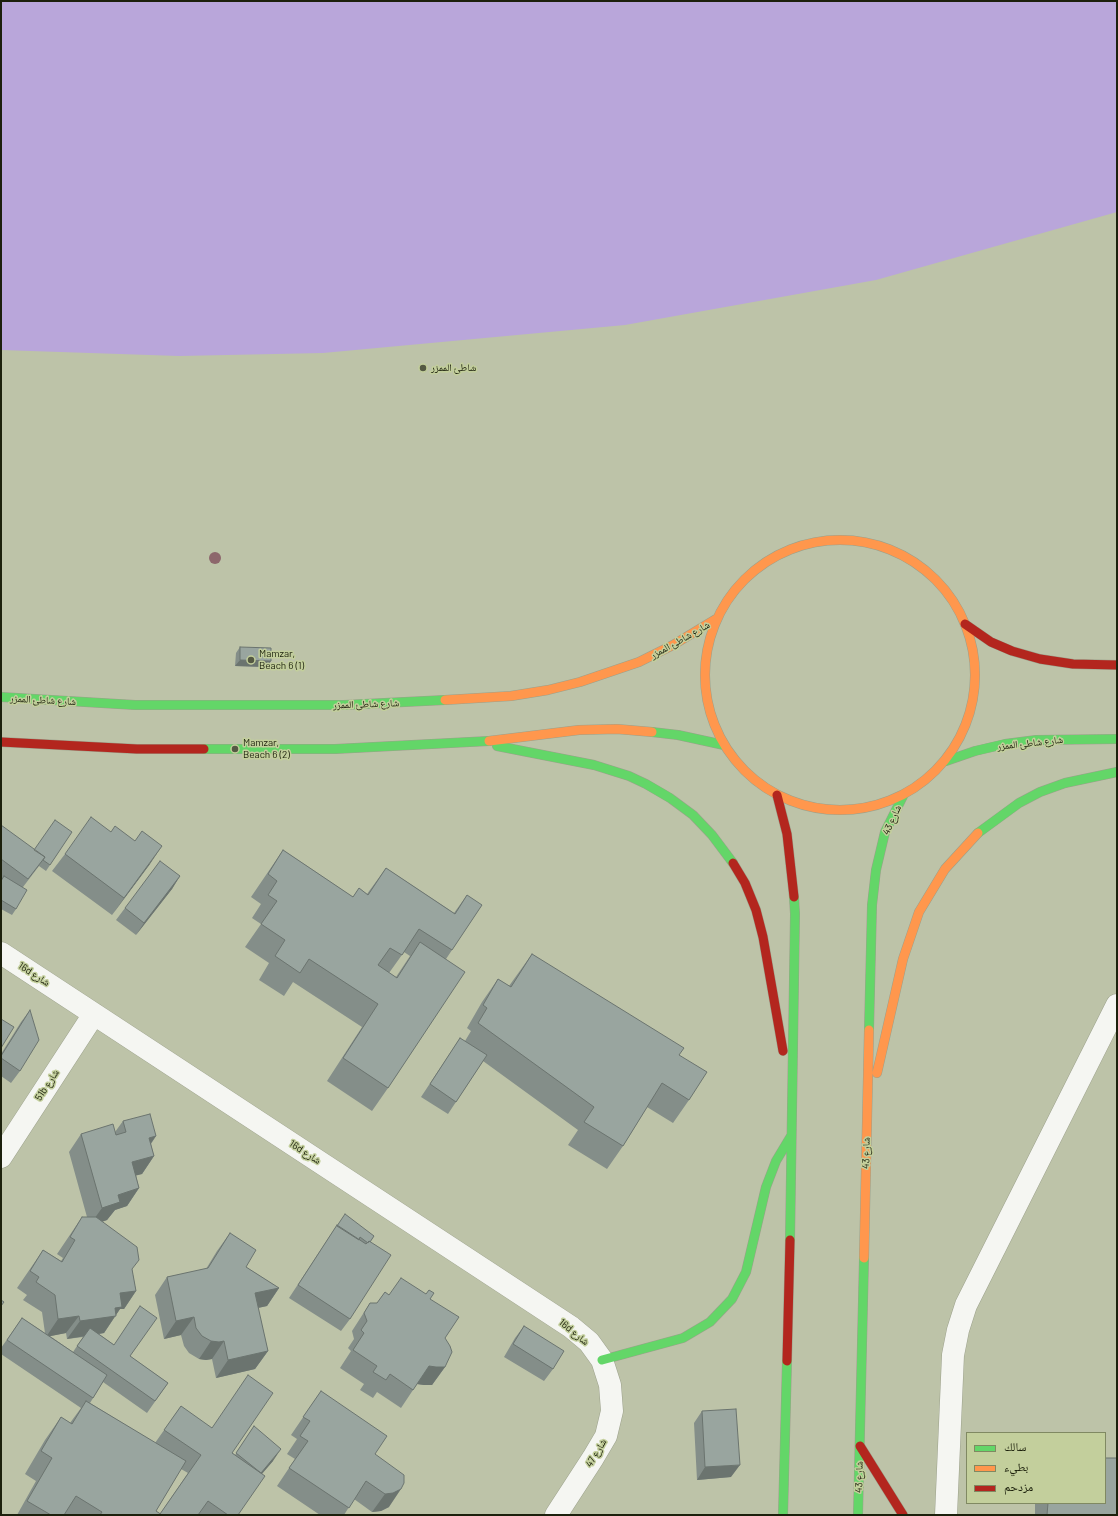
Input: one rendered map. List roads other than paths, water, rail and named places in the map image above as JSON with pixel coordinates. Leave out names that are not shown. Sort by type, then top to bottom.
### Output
[{"type":"main road","points":[[842,538],[873,543],[903,555],[929,573],[950,596],[965,624],[971,644],[975,675],[972,706],[962,735],[946,762],[926,781],[903,796],[872,807],[840,811],[807,807],[777,795],[756,782],[739,765],[724,745],[711,717],[705,687],[706,656],[716,619],[732,592],[754,569],[781,552],[811,542],[842,538]]},
{"type":"main road","name":"شارع شاطئ الممزر","points":[[1,697],[134,705],[344,705],[511,696],[548,690],[580,682],[639,662],[673,645],[716,619]]},
{"type":"main road","points":[[965,624],[991,642],[1012,651],[1040,659],[1074,664],[1117,666]]},
{"type":"main road","points":[[1,742],[137,748],[277,750],[343,749],[476,742],[579,730],[617,730],[678,735],[724,745]]},
{"type":"main road","name":"شارع شاطئ الممزر","points":[[946,762],[975,751],[1005,744],[1036,740],[1117,739]]},
{"type":"main road","points":[[476,742],[594,765],[629,776],[670,798],[693,815],[712,835],[730,858],[745,882],[756,910],[763,937],[792,1104]]},
{"type":"main road","points":[[867,1122],[903,959],[919,912],[945,869],[979,832],[1040,792],[1064,783],[1117,772]]},
{"type":"main road","points":[[777,795],[787,834],[795,914],[792,1135],[783,1515]]},
{"type":"main road","name":"شارع 43","points":[[858,1515],[870,948],[875,878],[885,832],[903,796]]},
{"type":"main road","points":[[602,1360],[683,1338],[710,1322],[732,1299],[746,1272],[766,1187],[776,1161],[792,1135]]},
{"type":"main road","points":[[860,1446],[903,1515]]},
{"type":"street","name":"16d شارع","points":[[1,953],[571,1327],[589,1342],[602,1360]]},
{"type":"street","points":[[946,1515],[953,1355],[958,1330],[966,1305],[1117,1005]]},
{"type":"street","name":"51b شارع","points":[[1,1157],[94,1014]]},
{"type":"street","name":"شارع 47","points":[[556,1515],[606,1436],[612,1411],[610,1385],[602,1360]]},
{"type":"place","name":"شاطئ الممزر","points":[[423,368]]},
{"type":"place","name":"Mamzar, Beach 6 (1)","points":[[251,660]]},
{"type":"place","name":"Mamzar, Beach 6 (2)","points":[[235,749]]}]
